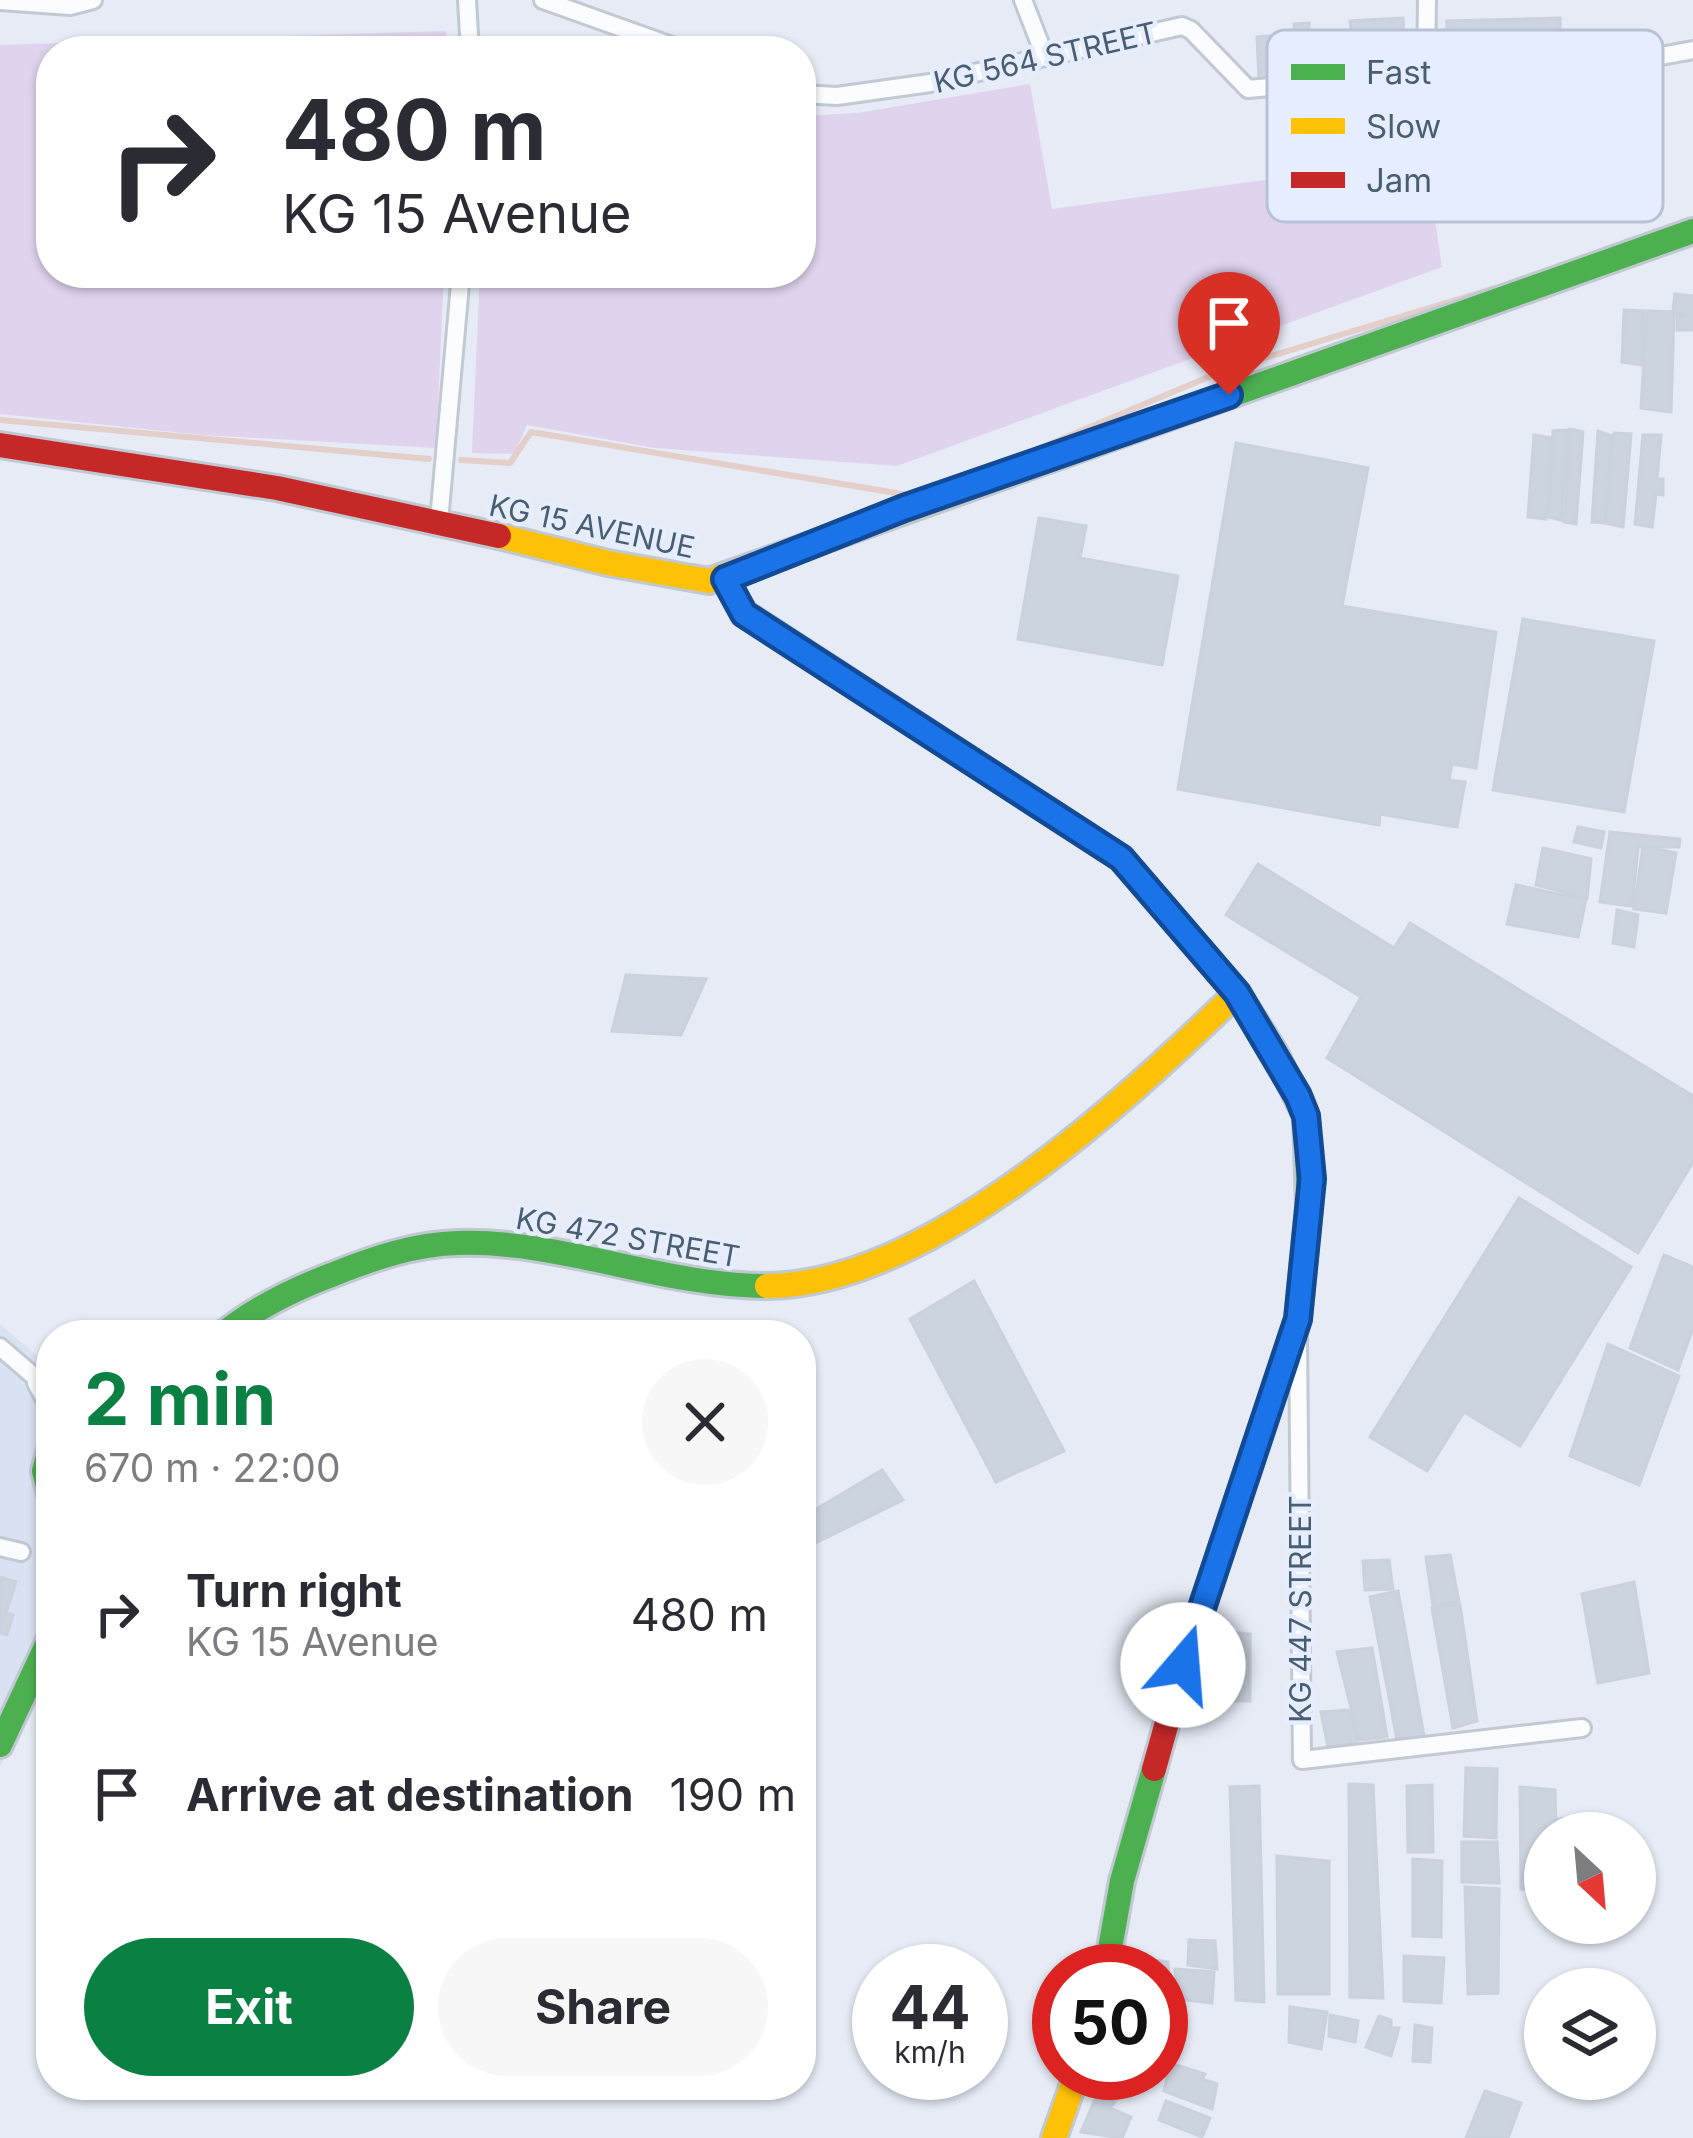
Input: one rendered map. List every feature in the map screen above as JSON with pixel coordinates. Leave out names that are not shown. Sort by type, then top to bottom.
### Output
[{"type":"main road","name":"KG 15 AVENUE","points":[[0,445],[160,469],[439,521],[664,576],[725,579],[904,508],[1693,231]]},
{"type":"main road","points":[[725,579],[744,614],[1121,858],[1237,993],[1275,1053],[1306,1116],[1310,1224],[1298,1319],[1183,1665],[1122,1882],[1111,1944]]},
{"type":"main road","name":"KG 472 STREET","points":[[248,1320],[322,1278],[364,1262],[441,1244],[536,1249],[625,1272],[724,1287],[776,1287],[862,1268],[952,1221],[1010,1183],[1106,1112],[1237,993]]},
{"type":"main road","points":[[0,1745],[36,1668]]},
{"type":"main road","points":[[1054,2138],[1067,2100]]},
{"type":"street","points":[[0,1],[70,6],[93,0]]},
{"type":"street","points":[[467,0],[469,36]]},
{"type":"street","points":[[543,0],[644,36]]},
{"type":"street","points":[[1023,0],[1044,54]]},
{"type":"street","points":[[1427,0],[1427,30]]},
{"type":"street","name":"KG 564 STREET","points":[[816,95],[930,83],[1182,26],[1248,89],[1267,87]]},
{"type":"street","name":"KG 564 STREET","points":[[1663,56],[1693,50]]},
{"type":"street","points":[[439,521],[459,288]]},
{"type":"street","name":"KG 447 STREET","points":[[1298,1319],[1302,1760],[1582,1728]]},
{"type":"street","points":[[0,1347],[36,1379]]},
{"type":"street","points":[[33,1377],[36,1382]]},
{"type":"street","points":[[0,1547],[21,1552]]},
{"type":"shaded area","points":[[446,31],[446,36],[287,36]]},
{"type":"shaded area","points":[[36,44],[36,288],[443,288],[436,448],[203,435],[0,414],[0,45]]},
{"type":"shaded area","points":[[1030,84],[1052,209],[1267,180],[1267,222],[1435,222],[1442,267],[897,466],[655,448],[527,425],[514,454],[472,453],[479,288],[816,288],[816,115],[858,113]]},
{"type":"shaded area","points":[[0,1324],[36,1355],[36,1694],[0,1767]]},
{"type":"building","points":[[1403,18],[1404,30],[1351,30],[1350,21]]},
{"type":"building","points":[[1560,18],[1560,30],[1447,30],[1447,21]]},
{"type":"building","points":[[1309,23],[1309,30],[1295,30],[1294,24]]},
{"type":"building","points":[[1267,36],[1267,79],[1259,79],[1257,37]]},
{"type":"building","points":[[1675,294],[1693,296],[1693,330],[1677,330],[1677,314],[1686,316],[1673,310]]},
{"type":"building","points":[[1624,310],[1644,311],[1642,365],[1622,362]]},
{"type":"building","points":[[1647,311],[1674,312],[1671,412],[1641,408]]},
{"type":"building","points":[[1570,429],[1583,432],[1576,524],[1564,522]]},
{"type":"building","points":[[1568,430],[1561,520],[1549,517],[1553,431]]},
{"type":"building","points":[[1598,431],[1612,436],[1605,523],[1592,522]]},
{"type":"building","points":[[1614,433],[1631,434],[1623,527],[1605,523]]},
{"type":"building","points":[[1534,435],[1552,438],[1546,519],[1528,517]]},
{"type":"building","points":[[1643,435],[1661,435],[1657,479],[1663,479],[1663,495],[1656,494],[1652,527],[1635,524]]},
{"type":"building","points":[[1236,443],[1368,468],[1342,606],[1496,632],[1476,768],[1452,764],[1449,780],[1465,782],[1457,827],[1380,814],[1379,825],[1178,789]]},
{"type":"building","points":[[1039,518],[1086,526],[1080,558],[1178,576],[1162,665],[1018,639]]},
{"type":"building","points":[[1523,619],[1654,641],[1624,812],[1493,790]]},
{"type":"building","points":[[1578,827],[1604,832],[1601,848],[1574,842]]},
{"type":"building","points":[[1610,832],[1680,839],[1679,847],[1638,847],[1632,906],[1600,902]]},
{"type":"building","points":[[1643,846],[1676,853],[1666,913],[1634,909]]},
{"type":"building","points":[[1543,848],[1591,859],[1587,898],[1536,885]]},
{"type":"building","points":[[1258,864],[1394,948],[1410,923],[1693,1096],[1693,1162],[1638,1253],[1327,1058],[1361,997],[1226,915]]},
{"type":"building","points":[[1516,885],[1586,900],[1578,937],[1507,924]]},
{"type":"building","points":[[1617,910],[1638,915],[1634,947],[1613,943]]},
{"type":"building","points":[[626,975],[706,979],[681,1035],[612,1031]]},
{"type":"building","points":[[1519,1198],[1631,1267],[1520,1446],[1464,1412],[1427,1471],[1370,1437]]},
{"type":"building","points":[[1664,1255],[1693,1267],[1693,1328],[1678,1370],[1630,1348]]},
{"type":"building","points":[[974,1281],[1064,1451],[996,1482],[910,1319]]},
{"type":"building","points":[[1608,1344],[1679,1376],[1639,1485],[1570,1456]]},
{"type":"building","points":[[882,1470],[903,1500],[816,1543],[816,1509]]},
{"type":"building","points":[[1450,1555],[1459,1602],[1433,1606],[1426,1557]]},
{"type":"building","points":[[1389,1560],[1393,1589],[1365,1590],[1363,1561]]},
{"type":"building","points":[[0,1577],[16,1582],[6,1613],[13,1615],[7,1635],[0,1633]]},
{"type":"building","points":[[1634,1582],[1649,1673],[1598,1683],[1582,1594]]},
{"type":"building","points":[[1398,1591],[1424,1736],[1398,1745],[1370,1597]]},
{"type":"building","points":[[1460,1605],[1477,1721],[1453,1728],[1432,1608]]},
{"type":"building","points":[[1220,1631],[1250,1634],[1250,1701],[1221,1701]]},
{"type":"building","points":[[1372,1648],[1387,1737],[1359,1740],[1337,1652]]},
{"type":"building","points":[[1351,1710],[1357,1743],[1328,1747],[1321,1712]]},
{"type":"building","points":[[1466,1768],[1497,1769],[1496,1838],[1464,1836]]},
{"type":"building","points":[[1349,1784],[1373,1785],[1383,1998],[1350,1997]]},
{"type":"building","points":[[1432,1785],[1433,1852],[1408,1852],[1407,1786]]},
{"type":"building","points":[[1259,1786],[1264,2002],[1236,2000],[1230,1787]]},
{"type":"building","points":[[1520,1787],[1555,1790],[1556,1812],[1524,1812],[1521,1889]]},
{"type":"building","points":[[1462,1842],[1497,1842],[1499,1883],[1462,1882]]},
{"type":"building","points":[[1277,1856],[1329,1861],[1329,1994],[1278,1994]]},
{"type":"building","points":[[1413,1859],[1442,1861],[1441,1937],[1413,1936]]},
{"type":"building","points":[[1465,1887],[1499,1889],[1498,1993],[1468,1994]]},
{"type":"building","points":[[1189,1940],[1215,1941],[1217,1969],[1188,1965]]},
{"type":"building","points":[[1404,1956],[1444,1958],[1441,2003],[1404,2001]]},
{"type":"building","points":[[1188,1970],[1214,1972],[1212,2003],[1188,2000]]},
{"type":"building","points":[[1290,2007],[1327,2012],[1321,2049],[1289,2042]]},
{"type":"building","points":[[1330,2015],[1358,2021],[1355,2042],[1329,2036]]},
{"type":"building","points":[[1379,2016],[1391,2020],[1391,2028],[1399,2028],[1391,2056],[1366,2047]]},
{"type":"building","points":[[1415,2025],[1432,2028],[1430,2062],[1413,2061]]},
{"type":"building","points":[[1188,2069],[1217,2084],[1212,2109],[1188,2100]]},
{"type":"building","points":[[1485,2091],[1521,2103],[1508,2138],[1466,2138]]},
{"type":"building","points":[[1095,2100],[1115,2102],[1110,2108],[1131,2117],[1122,2138],[1081,2132]]},
{"type":"building","points":[[1166,2101],[1210,2118],[1202,2137],[1159,2120]]},
{"type":"waterway","points":[[1000,465],[1225,370],[1518,281]]},
{"type":"waterway","points":[[0,420],[429,459]]},
{"type":"waterway","points":[[461,460],[510,463],[531,432],[914,496]]},
{"type":"traffic: fast","points":[[1062,455],[1693,231]]},
{"type":"traffic: fast","points":[[725,579],[744,613],[1121,858],[1237,993],[1275,1053],[1306,1116],[1309,1207]]},
{"type":"traffic: fast","points":[[243,1320],[319,1280],[395,1253],[442,1244],[536,1248],[689,1279],[767,1286]]},
{"type":"traffic: fast","points":[[0,1745],[36,1668]]},
{"type":"traffic: fast","points":[[1111,1944],[1122,1881],[1154,1769]]},
{"type":"traffic: slow","points":[[499,536],[709,581],[1062,455]]},
{"type":"traffic: slow","points":[[767,1286],[829,1278],[893,1255],[958,1221],[1082,1132],[1237,993]]},
{"type":"traffic: slow","points":[[1054,2138],[1067,2100]]},
{"type":"traffic: jam","points":[[0,445],[277,488],[499,536]]},
{"type":"traffic: jam","points":[[1154,1769],[1183,1665],[1298,1319],[1309,1207]]},
{"type":"route","points":[[1183,1665],[1305,1286],[1312,1179],[1306,1116],[1298,1096],[1237,993],[1121,858],[744,614],[725,579],[904,508],[1229,395]]}]
